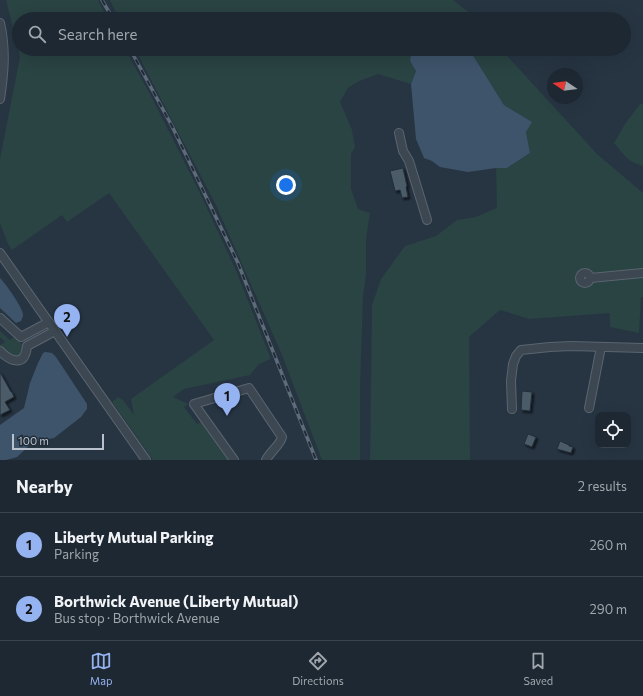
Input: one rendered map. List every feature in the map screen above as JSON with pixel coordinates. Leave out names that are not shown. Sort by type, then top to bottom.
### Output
[{"type":"street","points":[[0,23],[5,58],[0,99]]},
{"type":"street","points":[[400,133],[402,151],[408,161],[427,220]]},
{"type":"street","points":[[0,253],[146,460]]},
{"type":"street","points":[[590,278],[643,273]]},
{"type":"street","points":[[0,318],[21,337],[27,346],[26,354],[23,358],[17,360],[6,357],[0,351]]},
{"type":"street","points":[[21,337],[49,322]]},
{"type":"street","points":[[27,346],[55,331]]},
{"type":"street","points":[[512,409],[511,381],[513,364],[516,356],[521,350],[571,346],[643,348]]},
{"type":"street","points":[[589,408],[601,347]]},
{"type":"street","points":[[234,460],[194,404],[249,388],[282,437],[282,440],[270,452],[266,460]]},
{"type":"green space","points":[[6,0],[98,0],[104,12],[12,12],[12,24]]},
{"type":"green space","points":[[110,0],[453,0],[468,12],[116,12]]},
{"type":"green space","points":[[129,56],[151,96],[198,189],[235,268],[271,359],[259,364],[250,375],[184,389],[173,397],[188,404],[184,407],[197,424],[201,422],[228,460],[153,460],[112,402],[118,397],[123,400],[134,415],[131,399],[214,340],[109,193],[67,222],[62,215],[12,250],[8,244],[0,223],[0,159],[20,57]]},
{"type":"green space","points":[[139,56],[411,56],[410,61],[416,71],[411,84],[378,74],[357,82],[348,88],[340,102],[352,130],[355,147],[351,154],[351,189],[358,209],[370,213],[366,239],[366,275],[363,296],[360,385],[360,460],[322,460],[282,355],[216,205]]},
{"type":"green space","points":[[473,56],[507,56],[547,99],[547,104],[551,104],[597,154],[643,193],[643,297],[641,297],[639,333],[610,327],[610,313],[529,319],[500,310],[469,337],[470,460],[370,460],[372,305],[381,279],[405,246],[436,236],[457,220],[476,217],[497,208],[496,168],[507,168],[530,153],[526,132],[531,122],[504,105]]},
{"type":"green space","points":[[640,104],[643,104],[643,166],[630,160],[614,143],[625,124]]},
{"type":"green space","points":[[0,331],[10,340],[14,337],[16,338],[24,346],[23,354],[16,358],[11,356],[0,346],[5,342],[0,337]]},
{"type":"water","points":[[411,56],[473,56],[504,105],[532,122],[526,132],[530,153],[507,168],[468,172],[440,167],[432,161],[424,158],[416,139],[411,84],[416,71],[410,61]]},
{"type":"water","points":[[0,278],[10,290],[21,308],[23,316],[21,321],[16,323],[0,308]]},
{"type":"water","points":[[45,352],[52,353],[56,357],[87,404],[87,409],[81,417],[54,438],[33,442],[17,457],[0,460],[0,425],[24,408],[30,383],[38,363]]},
{"type":"building","points":[[403,168],[408,197],[402,198],[400,190],[395,191],[390,171]]},
{"type":"building","points":[[0,372],[14,397],[5,402],[10,410],[0,415]]},
{"type":"building","points":[[522,391],[532,392],[530,411],[521,410]]},
{"type":"building","points":[[528,434],[536,437],[532,447],[524,444]]},
{"type":"building","points":[[560,441],[573,447],[571,453],[557,449]]},
{"type":"railway","points":[[102,0],[109,12]]},
{"type":"railway","points":[[134,56],[172,126],[238,263],[316,460]]},
{"type":"place","name":"Borthwick Avenue (Liberty Mutual)","points":[[67,337]]},
{"type":"place","name":"Liberty Mutual Parking","points":[[227,416]]}]
